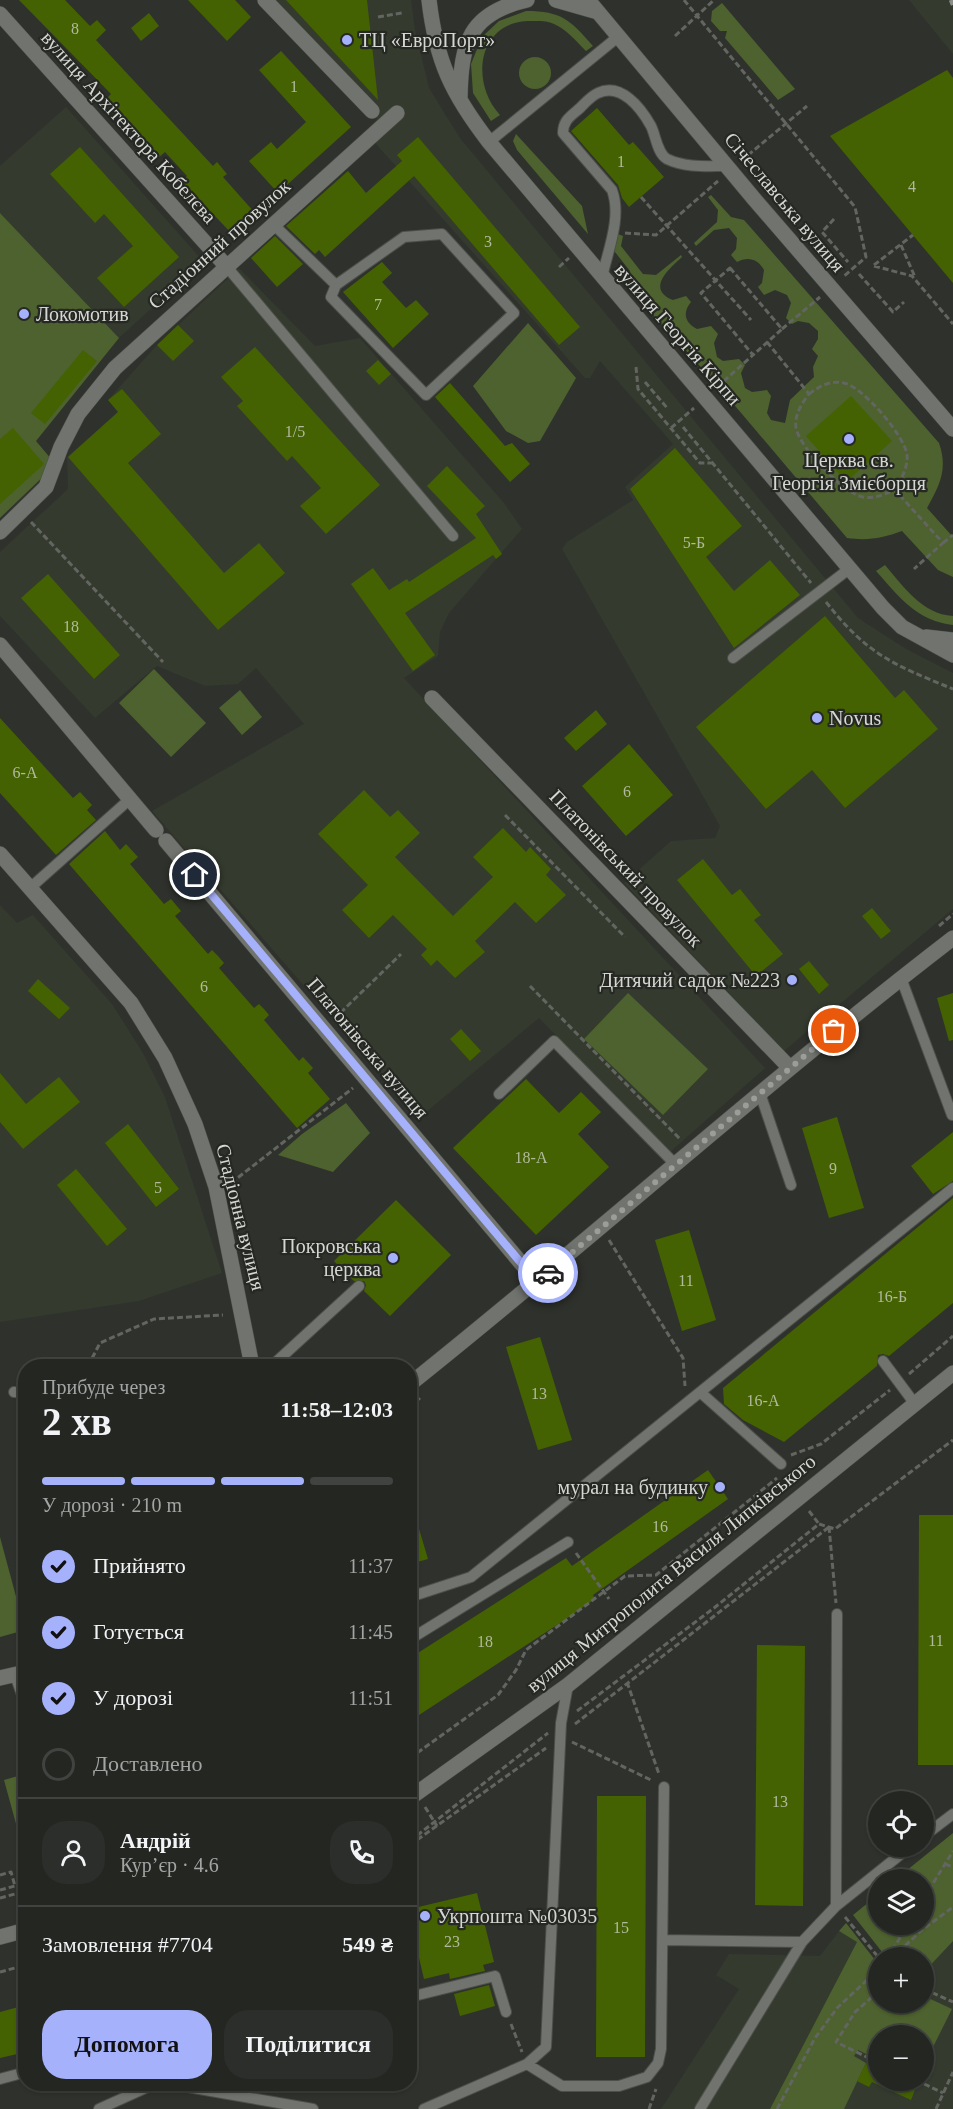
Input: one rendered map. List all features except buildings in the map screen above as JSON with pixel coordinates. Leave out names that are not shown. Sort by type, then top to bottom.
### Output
[{"type":"street","points":[[265,0],[372,111]]},
{"type":"street","name":"вулиця Георгія Кірпи","points":[[429,0],[435,43],[443,70],[460,101],[489,142],[849,569],[890,614],[917,636],[953,654]]},
{"type":"street","points":[[460,101],[460,69],[465,46],[473,30],[487,15],[504,5],[527,0]]},
{"type":"street","points":[[556,0],[593,6]]},
{"type":"street","name":"Січеславська вулиця","points":[[593,6],[953,429]]},
{"type":"street","name":"вулиця Архітектора Кобелєва","points":[[0,14],[227,267]]},
{"type":"street","name":"Стадіонний провулок","points":[[0,532],[46,487],[61,447],[78,414],[115,368],[396,113]]},
{"type":"street","points":[[917,636],[953,640]]},
{"type":"street","name":"Платонівська вулиця","points":[[0,645],[537,1282]]},
{"type":"street","name":"Платонівський провулок","points":[[432,698],[790,1068]]},
{"type":"street","name":"Стадіонна вулиця","points":[[0,854],[131,1003],[165,1058],[186,1104],[216,1187],[251,1359]]},
{"type":"street","points":[[417,1378],[601,1229],[790,1068],[953,938]]},
{"type":"street","name":"вулиця Митрополита Василя Липківського","points":[[417,1793],[568,1685],[953,1373]]},
{"type":"street","points":[[0,1678],[18,1674]]},
{"type":"street","points":[[0,1937],[18,1932]]},
{"type":"lane","points":[[489,142],[619,36]]},
{"type":"lane","points":[[602,278],[617,208],[612,190],[563,133],[566,120],[596,93],[608,90],[618,91],[629,98],[650,124],[661,152],[666,158],[695,167],[729,168]]},
{"type":"lane","points":[[273,224],[336,285]]},
{"type":"lane","points":[[442,234],[514,313],[426,395],[331,297],[336,285],[404,237],[442,234]]},
{"type":"lane","points":[[227,267],[453,536]]},
{"type":"lane","points":[[733,658],[849,569]]},
{"type":"lane","points":[[30,888],[130,799]]},
{"type":"lane","points":[[901,978],[952,1115]]},
{"type":"lane","points":[[499,1094],[554,1041],[676,1165]]},
{"type":"lane","points":[[760,1093],[791,1185]]},
{"type":"lane","points":[[417,1595],[471,1577],[699,1392],[831,1293],[953,1188]]},
{"type":"lane","points":[[278,1359],[359,1286]]},
{"type":"lane","points":[[883,1361],[915,1404]]},
{"type":"lane","points":[[14,1392],[18,1392]]},
{"type":"lane","points":[[699,1392],[781,1464]]},
{"type":"lane","points":[[417,1635],[568,1542]]},
{"type":"lane","points":[[836,1906],[837,1614]]},
{"type":"lane","points":[[424,2109],[527,2064],[546,2047],[560,1736],[568,1685]]},
{"type":"lane","points":[[527,2064],[562,2086],[619,2086],[647,2078],[658,2063],[661,2049],[664,1940],[664,1787]]},
{"type":"lane","points":[[934,1828],[953,1814]]},
{"type":"lane","points":[[700,2109],[802,1942],[836,1906],[897,1857]]},
{"type":"lane","points":[[664,1940],[802,1942]]},
{"type":"lane","points":[[417,1995],[495,1976],[506,2012]]},
{"type":"lane","points":[[0,2079],[18,2074]]},
{"type":"lane","points":[[99,2109],[139,2091]]},
{"type":"lane","points":[[211,2091],[313,2109]]},
{"type":"path","points":[[684,0],[855,207],[866,257]]},
{"type":"path","points":[[675,36],[714,0]]},
{"type":"path","points":[[378,17],[402,13]]},
{"type":"path","points":[[611,232],[656,235],[729,168],[807,106]]},
{"type":"path","points":[[641,196],[751,320]]},
{"type":"path","points":[[834,219],[822,232],[848,262]]},
{"type":"path","points":[[913,235],[874,266],[912,276],[953,324]]},
{"type":"path","points":[[901,244],[917,282]]},
{"type":"path","points":[[559,267],[579,249]]},
{"type":"path","points":[[730,268],[782,329],[767,342],[753,355],[701,293],[730,268]]},
{"type":"path","points":[[859,274],[892,312],[904,302]]},
{"type":"path","points":[[767,342],[809,394]]},
{"type":"path","points":[[636,367],[638,389],[700,463],[712,463]]},
{"type":"path","points":[[645,382],[668,409]]},
{"type":"path","points":[[833,382],[846,383],[858,389],[903,438],[907,455],[904,475],[895,490],[879,496],[863,497],[844,489],[799,440],[795,425],[797,413],[809,394],[820,385],[833,382]]},
{"type":"path","points":[[683,427],[704,453]]},
{"type":"path","points":[[895,490],[943,543]]},
{"type":"path","points":[[29,518],[163,662]]},
{"type":"path","points":[[914,568],[953,535]]},
{"type":"path","points":[[505,815],[626,937]]},
{"type":"path","points":[[324,1028],[401,954]]},
{"type":"path","points":[[530,986],[692,1152]]},
{"type":"path","points":[[216,1187],[230,1184],[367,1078]]},
{"type":"path","points":[[601,1229],[683,1358],[686,1404]]},
{"type":"path","points":[[91,1359],[99,1342],[154,1319],[223,1315]]},
{"type":"path","points":[[417,1753],[498,1695],[516,1670],[526,1650],[625,1576],[656,1575],[778,1477],[776,1469],[793,1454],[821,1444],[953,1336]]},
{"type":"path","points":[[417,1837],[819,1524],[835,1529],[953,1440]]},
{"type":"path","points":[[829,1527],[837,1614]]},
{"type":"path","points":[[417,1838],[560,1736],[829,1527]]},
{"type":"path","points":[[568,1542],[609,1599]]},
{"type":"path","points":[[627,1682],[664,1787]]},
{"type":"path","points":[[560,1736],[664,1787]]},
{"type":"path","points":[[934,1882],[953,1851]]},
{"type":"path","points":[[945,1864],[953,1867]]},
{"type":"path","points":[[0,1875],[11,1872],[15,1886]]},
{"type":"path","points":[[0,1890],[18,1885]]},
{"type":"path","points":[[0,1898],[18,1893]]},
{"type":"path","points":[[836,1906],[870,1947]]},
{"type":"path","points":[[904,1947],[953,1908]]},
{"type":"path","points":[[0,1972],[18,1967]]},
{"type":"path","points":[[777,2109],[815,2038],[838,2007],[868,1979]]},
{"type":"path","points":[[934,1993],[953,2002]]},
{"type":"path","points":[[868,2001],[855,2012],[836,2042],[868,2058]]},
{"type":"path","points":[[506,2012],[527,2064]]},
{"type":"path","points":[[936,2109],[953,2072]]},
{"type":"path","points":[[934,2089],[943,2093]]},
{"type":"shaded area","points":[[272,0],[411,0],[415,30],[429,88],[460,138],[858,618],[906,649],[953,673],[953,909],[784,1051],[624,883],[671,841],[715,838],[720,826],[562,549],[567,542],[633,500],[625,487],[673,444],[600,361],[590,378],[585,378],[376,144],[377,109]]},
{"type":"shaded area","points":[[909,0],[953,0],[953,54]]},
{"type":"shaded area","points":[[66,107],[203,261],[119,338],[0,213],[0,166]]},
{"type":"shaded area","points":[[239,268],[315,346],[360,338],[504,503],[522,529],[449,613],[440,632],[438,656],[404,678],[765,1068],[670,1152],[539,1018],[419,1118],[152,811],[304,724],[256,668],[238,684],[205,686],[157,666],[95,718],[0,616],[0,552],[68,489],[67,457],[118,412],[108,400],[157,345]]},
{"type":"shaded area","points":[[0,905],[17,923],[33,915],[112,1004],[143,1053],[165,1097],[222,1273],[139,1301],[0,1322]]},
{"type":"shaded area","points":[[953,1912],[953,2109],[783,2109],[869,2013],[934,2013],[934,1947],[931,1947]]},
{"type":"shaded area","points":[[839,1931],[858,1941],[770,2109],[661,2109],[739,1989],[716,1975],[729,1954],[820,1956]]},
{"type":"green space","points":[[722,3],[795,89],[778,100],[725,38],[727,31],[720,31],[711,21],[712,11]]},
{"type":"green space","points":[[526,11],[557,15],[578,30],[593,46],[586,51],[563,29],[544,21],[527,21],[510,25],[497,33],[488,44],[482,72],[485,88],[500,115],[491,121],[473,93],[471,64],[482,37],[499,21]]},
{"type":"green space","points":[[535,57],[547,61],[551,73],[547,85],[535,89],[523,85],[519,73],[523,61]]},
{"type":"green space","points":[[516,134],[582,206],[588,234],[517,150],[513,141]]},
{"type":"green space","points":[[711,195],[731,217],[744,220],[939,443],[943,469],[936,492],[927,508],[953,537],[953,577],[938,570],[902,531],[875,538],[847,538],[720,388],[633,293],[628,279],[630,271],[611,247],[618,234],[623,236],[621,246],[643,274],[656,275],[681,255],[682,257],[662,278],[661,290],[673,300],[686,296],[691,302],[686,310],[687,321],[697,329],[711,326],[718,334],[714,343],[717,357],[723,361],[739,359],[745,365],[741,373],[745,388],[752,392],[767,390],[771,396],[767,413],[771,420],[785,423],[790,400],[814,377],[813,367],[818,356],[812,349],[818,339],[818,331],[809,323],[798,321],[792,324],[786,318],[791,303],[787,295],[775,290],[764,295],[758,287],[762,283],[764,270],[762,266],[749,259],[737,262],[731,255],[736,249],[737,238],[729,228],[714,230],[696,246],[694,243],[717,222],[718,210],[708,197]]},
{"type":"green space","points":[[0,213],[119,338],[36,441],[52,460],[48,472],[0,518]]},
{"type":"green space","points":[[528,323],[576,378],[540,441],[528,443],[506,431],[473,386]]},
{"type":"green space","points":[[885,565],[923,605],[942,614],[953,616],[953,625],[929,619],[910,606],[876,571]]},
{"type":"green space","points":[[154,669],[206,723],[171,757],[119,703]]},
{"type":"green space","points":[[240,690],[262,717],[242,735],[219,708]]},
{"type":"green space","points":[[628,993],[708,1069],[663,1115],[584,1039]]},
{"type":"green space","points":[[346,1103],[370,1133],[333,1172],[278,1155],[302,1134]]},
{"type":"green space","points":[[0,1537],[18,1604],[18,1632],[0,1637]]},
{"type":"green space","points":[[18,1776],[18,1831],[4,1780]]},
{"type":"green space","points":[[953,1833],[953,1941],[934,1961],[934,1947],[878,1947],[869,1935],[934,1935],[934,1869],[908,1869],[923,1857],[934,1857],[934,1848]]},
{"type":"green space","points":[[868,1903],[868,1934],[853,1915]]},
{"type":"green space","points":[[846,1923],[868,1951],[868,2013],[934,2013],[934,2001],[952,2009],[934,2045],[934,2025],[868,2025],[868,2055],[858,2050],[854,2056],[866,2063],[844,2109],[770,2109],[857,1942],[839,1931]]},
{"type":"railway","points":[[951,0],[953,5]]},
{"type":"way so far","points":[[548,1273],[834,1031]]},
{"type":"place","name":"ТЦ «ЕвроПорт»","points":[[347,40]]},
{"type":"place","name":"Локомотив","points":[[24,314]]},
{"type":"place","name":"Церква св. Георгія Змієборця","points":[[849,439]]},
{"type":"place","name":"Novus","points":[[817,718]]},
{"type":"place","name":"Дитячий садок №223","points":[[792,980]]},
{"type":"place","name":"Покровська церква","points":[[393,1258]]},
{"type":"place","name":"мурал на будинку","points":[[720,1487]]},
{"type":"place","name":"Укрпошта №03035","points":[[425,1916]]},
{"type":"route","points":[[195,875],[537,1282],[548,1273]]}]
